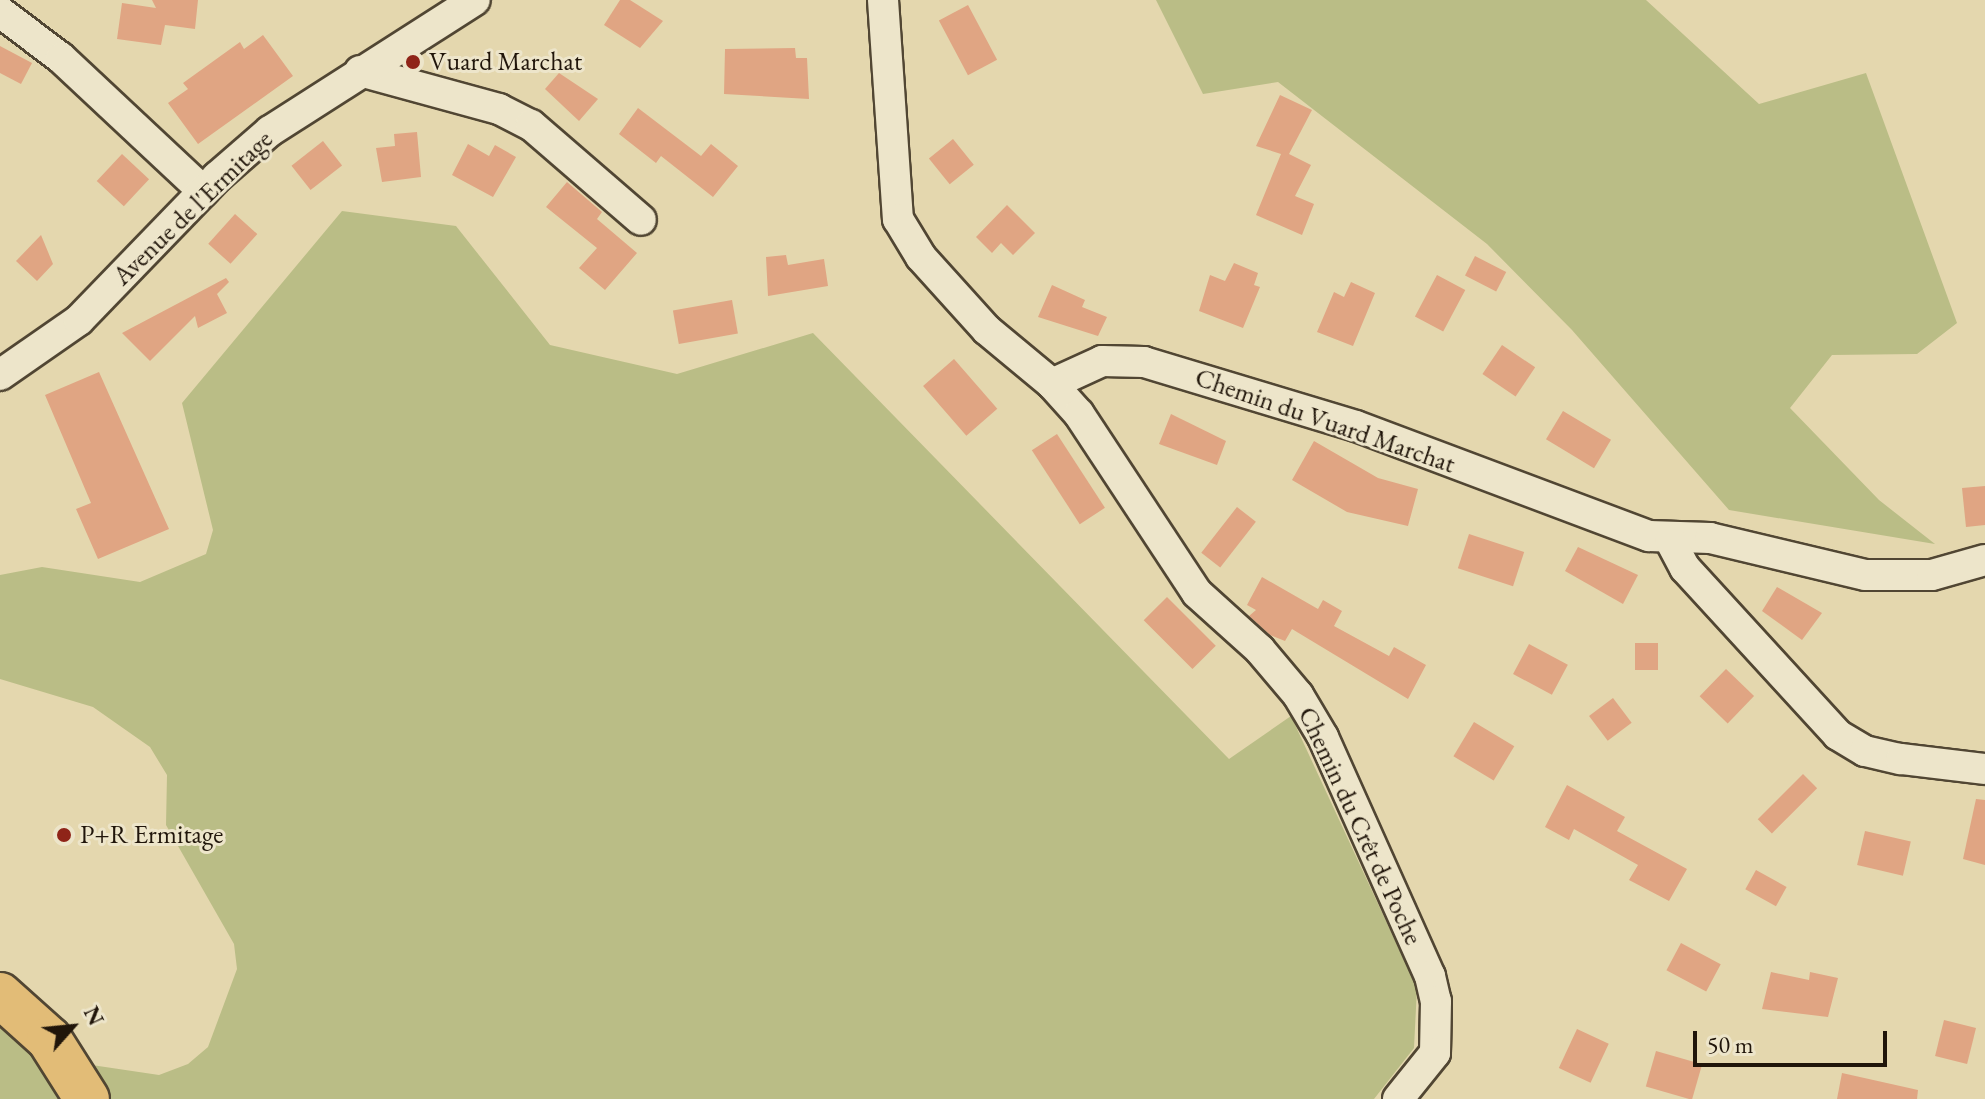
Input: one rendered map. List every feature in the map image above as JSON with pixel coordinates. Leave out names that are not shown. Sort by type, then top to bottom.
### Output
[{"type":"highway","points":[[0,995],[49,1039],[87,1099]]},
{"type":"street","name":"Avenue de l'Ermitage","points":[[0,375],[79,320],[203,191],[280,123],[475,0]]},
{"type":"street","points":[[883,0],[898,219],[921,257],[987,330],[1052,384]]},
{"type":"street","points":[[0,12],[61,58],[203,191]]},
{"type":"street","points":[[360,71],[499,109],[531,125],[641,220]]},
{"type":"street","name":"Chemin du Vuard Marchat","points":[[1052,384],[1102,361],[1144,362],[1273,398],[1624,528],[1670,540],[1710,538],[1865,575],[1932,575],[1985,560]]},
{"type":"street","name":"Chemin du Crêt de Poche","points":[[1052,384],[1079,414],[1197,593],[1260,650],[1298,695],[1323,737],[1430,976],[1436,1001],[1435,1053],[1398,1099]]},
{"type":"street","points":[[1670,540],[1685,568],[1838,735],[1865,751],[1901,759],[1985,769]]},
{"type":"green space","points":[[1156,0],[1646,0],[1759,104],[1866,73],[1957,323],[1917,354],[1832,355],[1790,408],[1879,500],[1935,544],[1729,510],[1572,330],[1487,244],[1278,82],[1203,94]]},
{"type":"green space","points":[[342,211],[456,226],[550,345],[677,374],[813,333],[1229,759],[1291,716],[1417,988],[1414,1048],[1374,1099],[105,1099],[85,1064],[159,1075],[188,1064],[208,1047],[237,969],[234,944],[166,825],[167,775],[150,747],[93,707],[0,679],[0,575],[42,567],[140,582],[206,554],[213,530],[182,403]]},
{"type":"green space","points":[[0,1009],[74,1099],[0,1099]]},
{"type":"building","points":[[152,0],[198,0],[195,29],[165,25],[161,45],[117,39],[122,3],[156,8]]},
{"type":"building","points":[[620,0],[630,0],[663,21],[640,48],[604,25]]},
{"type":"building","points":[[968,5],[997,60],[968,75],[939,20]]},
{"type":"building","points":[[263,35],[293,76],[198,144],[168,103],[188,89],[183,83],[240,42],[244,49]]},
{"type":"building","points":[[0,46],[32,63],[21,84],[0,73]]},
{"type":"building","points":[[795,48],[796,58],[807,58],[809,99],[724,94],[725,49]]},
{"type":"building","points":[[559,73],[598,99],[579,121],[545,89]]},
{"type":"building","points":[[1280,95],[1312,110],[1289,154],[1311,165],[1295,196],[1314,204],[1302,235],[1256,215],[1281,154],[1256,146]]},
{"type":"building","points":[[638,108],[701,156],[711,144],[738,166],[713,197],[661,156],[656,163],[619,134]]},
{"type":"building","points":[[417,132],[421,177],[382,182],[376,148],[395,146],[394,134]]},
{"type":"building","points":[[953,139],[974,165],[950,184],[929,159]]},
{"type":"building","points":[[323,141],[342,165],[311,190],[291,166]]},
{"type":"building","points":[[468,144],[489,156],[495,145],[516,157],[493,197],[452,175]]},
{"type":"building","points":[[122,154],[149,179],[124,206],[97,181]]},
{"type":"building","points":[[567,182],[602,212],[597,219],[637,253],[605,290],[579,268],[597,248],[546,207]]},
{"type":"building","points":[[1007,205],[1035,233],[1013,255],[1001,243],[992,253],[976,237]]},
{"type":"building","points":[[235,214],[257,234],[231,264],[208,244]]},
{"type":"building","points":[[41,235],[53,264],[37,281],[16,261]]},
{"type":"building","points":[[786,255],[788,265],[824,259],[828,286],[768,296],[766,257]]},
{"type":"building","points":[[1475,256],[1506,272],[1496,291],[1465,276]]},
{"type":"building","points":[[1234,263],[1258,273],[1254,285],[1260,287],[1243,328],[1199,311],[1210,275],[1225,281]]},
{"type":"building","points":[[1437,275],[1465,290],[1443,332],[1415,316]]},
{"type":"building","points":[[226,278],[229,282],[217,294],[227,313],[198,328],[195,316],[150,361],[122,333]]},
{"type":"building","points":[[1351,282],[1375,293],[1353,346],[1317,332],[1334,292],[1344,297]]},
{"type":"building","points":[[1052,285],[1085,300],[1082,307],[1107,317],[1098,336],[1038,317]]},
{"type":"building","points":[[732,300],[738,333],[679,344],[673,310]]},
{"type":"building","points":[[1502,345],[1535,367],[1516,396],[1482,374]]},
{"type":"building","points":[[954,359],[997,409],[966,436],[923,386]]},
{"type":"building","points":[[99,372],[169,529],[98,559],[76,509],[91,503],[45,395]]},
{"type":"building","points":[[1563,411],[1611,440],[1594,468],[1546,439]]},
{"type":"building","points":[[1171,414],[1226,441],[1217,465],[1159,444]]},
{"type":"building","points":[[1057,434],[1105,508],[1080,524],[1032,450]]},
{"type":"building","points":[[1314,441],[1378,478],[1418,489],[1408,526],[1347,512],[1292,480]]},
{"type":"building","points":[[1985,486],[1985,525],[1966,527],[1962,488]]},
{"type":"building","points":[[1237,507],[1256,522],[1220,567],[1201,553]]},
{"type":"building","points":[[1469,534],[1524,552],[1513,586],[1458,568]]},
{"type":"building","points":[[1578,547],[1638,575],[1623,604],[1565,571]]},
{"type":"building","points":[[1262,577],[1318,609],[1323,600],[1342,611],[1334,626],[1389,656],[1394,647],[1426,665],[1408,699],[1292,629],[1285,641],[1270,635],[1249,616],[1256,610],[1247,605]]},
{"type":"building","points":[[1777,587],[1822,613],[1802,640],[1762,611]]},
{"type":"building","points":[[1167,597],[1216,646],[1192,669],[1144,620]]},
{"type":"building","points":[[1635,643],[1658,643],[1658,670],[1635,670]]},
{"type":"building","points":[[1529,644],[1568,665],[1552,695],[1513,674]]},
{"type":"building","points":[[1726,669],[1754,696],[1728,723],[1700,696]]},
{"type":"building","points":[[1613,698],[1632,723],[1608,741],[1589,716]]},
{"type":"building","points":[[1474,722],[1514,746],[1494,780],[1453,756]]},
{"type":"building","points":[[1803,774],[1817,788],[1772,833],[1758,819]]},
{"type":"building","points":[[1567,785],[1625,817],[1617,831],[1687,869],[1669,901],[1629,880],[1638,865],[1574,829],[1569,840],[1545,827]]},
{"type":"building","points":[[1976,799],[1985,800],[1985,865],[1963,859]]},
{"type":"building","points":[[1865,831],[1911,842],[1903,876],[1857,865]]},
{"type":"building","points":[[1756,870],[1787,887],[1776,906],[1745,889]]},
{"type":"building","points":[[1681,943],[1721,964],[1706,991],[1666,970]]},
{"type":"building","points":[[1771,972],[1809,980],[1810,972],[1838,978],[1828,1017],[1762,1009]]},
{"type":"building","points":[[1944,1020],[1976,1028],[1967,1064],[1935,1056]]},
{"type":"building","points":[[1577,1029],[1609,1044],[1591,1083],[1559,1068]]},
{"type":"building","points":[[1656,1051],[1702,1064],[1692,1099],[1646,1087]]},
{"type":"building","points":[[1842,1073],[1918,1090],[1917,1099],[1837,1099]]},
{"type":"place","name":"Vuard Marchat","points":[[413,62]]},
{"type":"place","name":"P+R Ermitage","points":[[64,835]]}]
